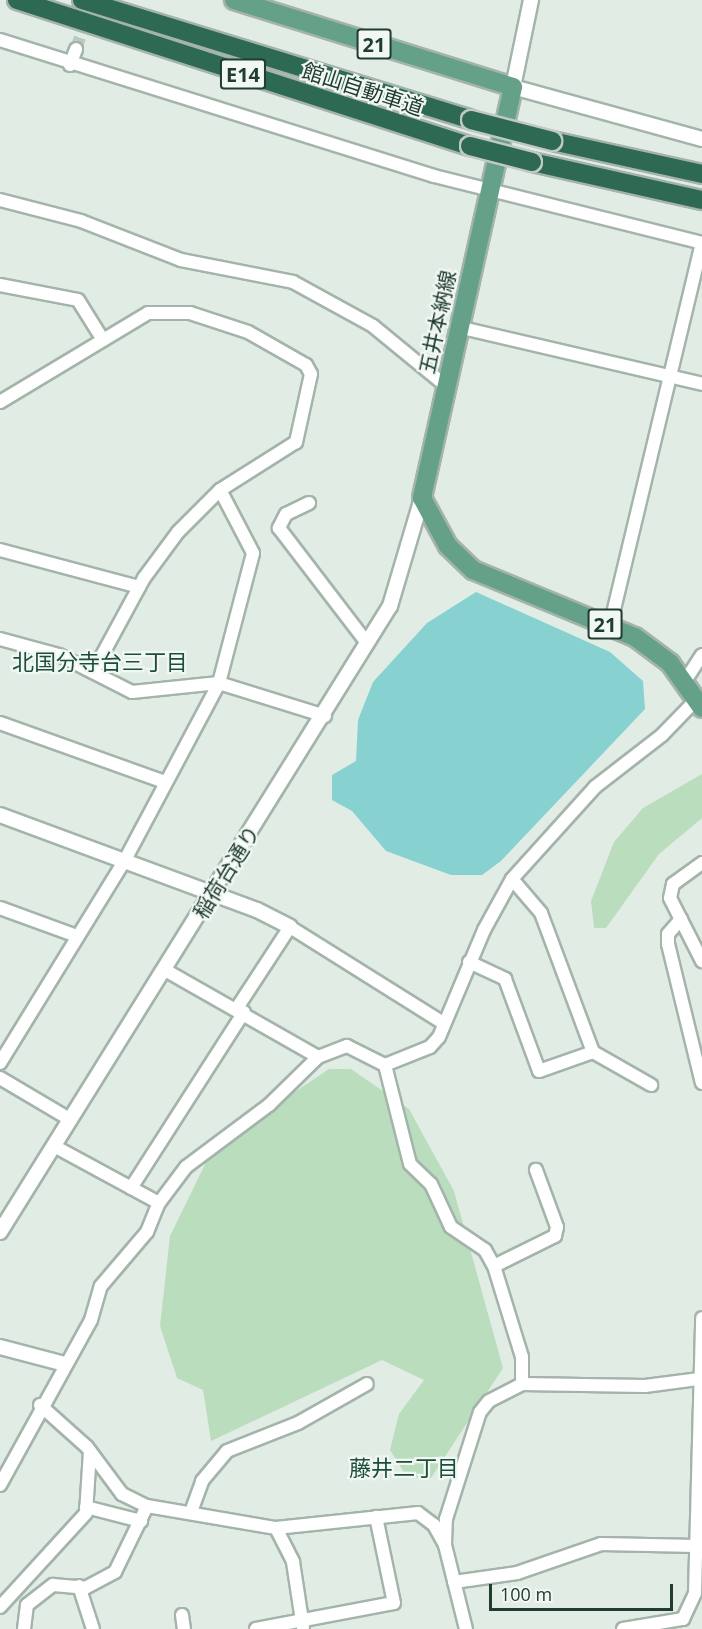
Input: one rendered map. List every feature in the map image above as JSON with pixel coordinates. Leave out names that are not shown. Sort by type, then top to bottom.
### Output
[{"type":"highway","name":"館山自動車道","points":[[17,0],[470,146],[702,200]]},
{"type":"highway","name":"館山自動車道","points":[[82,0],[471,120],[552,141],[702,174]]},
{"type":"main road","name":"21","points":[[234,0],[513,87]]},
{"type":"main road","name":"五井本納線","points":[[422,498],[488,190],[513,87]]},
{"type":"main road","name":"21","points":[[422,498],[448,546],[473,570],[610,626],[653,649],[685,681],[699,704]]},
{"type":"street","points":[[531,0],[513,87],[702,139]]},
{"type":"street","points":[[0,40],[70,65],[488,190],[702,243],[610,626]]},
{"type":"street","points":[[70,65],[76,50]]},
{"type":"street","points":[[0,201],[81,221],[181,260],[292,282],[373,326],[446,386]]},
{"type":"street","points":[[0,285],[78,300],[103,340]]},
{"type":"street","points":[[1,401],[148,313],[190,313],[248,332],[306,365],[311,374],[296,442],[220,490],[157,558],[93,672]]},
{"type":"street","points":[[458,327],[702,384]]},
{"type":"street","points":[[0,1063],[125,860],[219,683],[253,553],[220,490]]},
{"type":"street","name":"稲荷台通り","points":[[0,1232],[325,716],[390,606],[422,498]]},
{"type":"street","points":[[309,503],[286,514],[279,528],[368,643]]},
{"type":"street","points":[[0,550],[139,587]]},
{"type":"street","points":[[0,639],[39,648],[132,692],[219,683],[325,716]]},
{"type":"street","points":[[685,681],[702,655]]},
{"type":"street","points":[[0,1485],[40,1405],[91,1320],[101,1286],[147,1232],[159,1203],[186,1167],[268,1105],[318,1057],[347,1046],[385,1065],[430,1047],[443,1023],[469,962],[512,879],[595,787],[699,704]]},
{"type":"street","points":[[0,723],[165,783]]},
{"type":"street","points":[[0,815],[125,860],[290,927],[443,1023]]},
{"type":"street","points":[[702,863],[673,884],[670,898],[702,961]]},
{"type":"street","points":[[512,879],[541,913],[593,1052],[651,1085]]},
{"type":"street","points":[[0,908],[77,936]]},
{"type":"street","points":[[681,919],[668,934],[668,944],[702,1083]]},
{"type":"street","points":[[131,1188],[290,927]]},
{"type":"street","points":[[469,962],[505,979],[540,1071],[593,1052]]},
{"type":"street","points":[[165,970],[240,1010],[318,1057]]},
{"type":"street","points":[[385,1065],[410,1164],[431,1184],[451,1227],[485,1250],[494,1266],[522,1358],[522,1384]]},
{"type":"street","points":[[0,1078],[70,1120]]},
{"type":"street","points":[[54,1146],[159,1203]]},
{"type":"street","points":[[494,1266],[555,1236],[557,1227],[537,1170]]},
{"type":"street","points":[[623,1629],[683,1618],[695,1593],[699,1561],[697,1546],[698,1379],[702,1318]]},
{"type":"street","points":[[0,1347],[65,1364]]},
{"type":"street","points":[[445,1545],[446,1519],[480,1412],[522,1384],[645,1386],[698,1379]]},
{"type":"street","points":[[191,1512],[202,1481],[227,1451],[298,1423],[367,1384]]},
{"type":"street","points":[[40,1405],[90,1451],[123,1494],[147,1506],[276,1528],[418,1513],[434,1525],[445,1545],[466,1629]]},
{"type":"street","points":[[0,1606],[73,1532],[86,1507],[90,1451]]},
{"type":"street","points":[[24,1629],[27,1605],[41,1593],[61,1582],[80,1586],[116,1572],[147,1506]]},
{"type":"street","points":[[86,1507],[141,1521]]},
{"type":"street","points":[[256,1629],[303,1625],[394,1604],[376,1517]]},
{"type":"street","points":[[276,1528],[293,1562],[303,1625]]},
{"type":"street","points":[[454,1582],[517,1573],[601,1544],[697,1546]]},
{"type":"street","points":[[80,1586],[93,1629]]},
{"type":"street","points":[[182,1615],[184,1629]]},
{"type":"green space","points":[[702,774],[702,818],[659,854],[606,928],[594,928],[591,901],[614,842],[643,808]]},
{"type":"green space","points":[[329,1069],[351,1069],[409,1109],[454,1191],[503,1368],[431,1478],[407,1477],[390,1450],[399,1414],[424,1380],[382,1360],[211,1441],[203,1390],[177,1378],[160,1326],[170,1236],[214,1146]]},
{"type":"water","points":[[476,592],[610,652],[643,681],[645,709],[501,861],[482,875],[451,875],[386,851],[352,811],[332,800],[332,775],[356,761],[358,720],[373,682],[427,623]]},
{"type":"tunnel","points":[[76,49],[88,15]]},
{"type":"district","name":"北国分寺台三丁目","points":[[100,662]]},
{"type":"district","name":"藤井二丁目","points":[[404,1468]]}]
